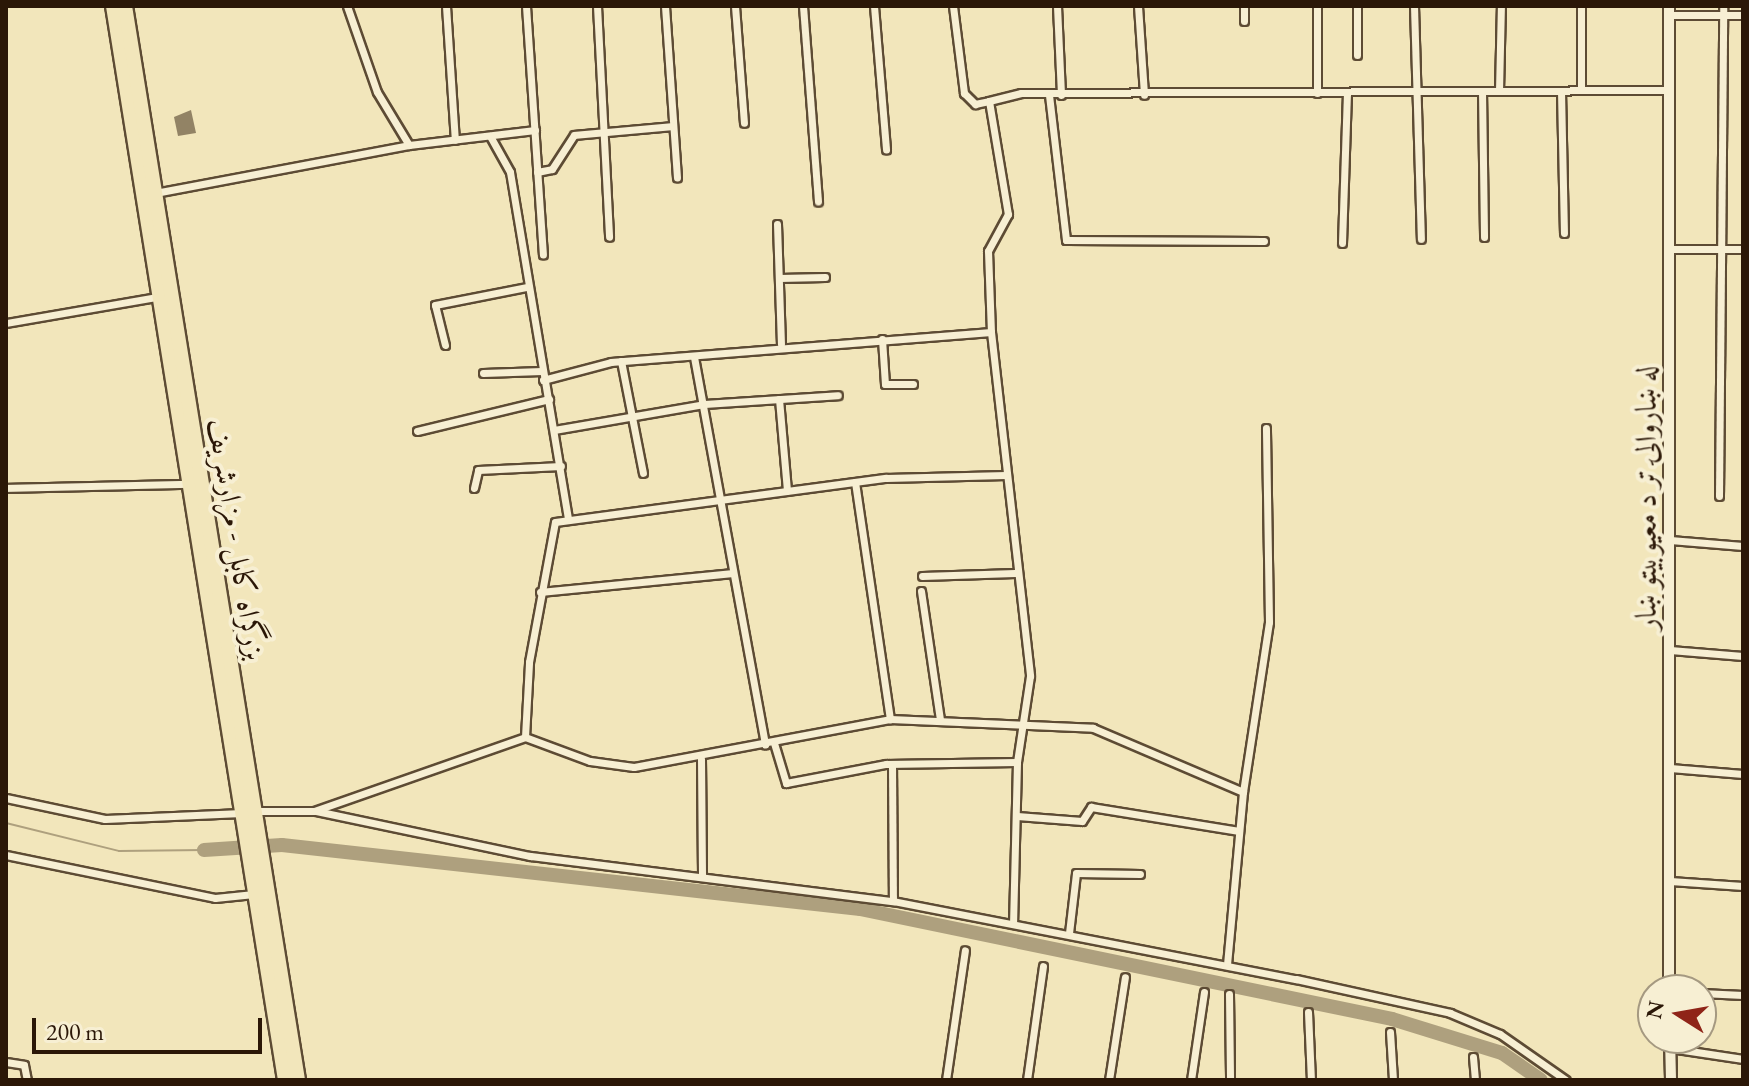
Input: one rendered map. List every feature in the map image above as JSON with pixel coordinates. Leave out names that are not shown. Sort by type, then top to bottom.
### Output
[{"type":"highway","name":"بزرگراه کابل - مزارشریف","points":[[113,6],[148,194],[247,816]]},
{"type":"highway","name":"بزرگراه کابل - مزارشریف","points":[[125,6],[157,297],[187,484],[257,874],[298,1080]]},
{"type":"highway","name":"بزرگراه کابل - مزارشریف","points":[[257,874],[254,894],[285,1080]]},
{"type":"street","points":[[347,6],[377,92],[409,145]]},
{"type":"street","points":[[446,6],[455,140]]},
{"type":"street","points":[[526,6],[543,254]]},
{"type":"street","points":[[597,6],[606,131],[609,237]]},
{"type":"street","points":[[665,6],[677,178]]},
{"type":"street","points":[[735,6],[744,123]]},
{"type":"street","points":[[803,6],[818,201]]},
{"type":"street","points":[[874,6],[886,149]]},
{"type":"street","points":[[953,6],[964,93],[975,104],[1004,94],[1670,90]]},
{"type":"street","points":[[1057,6],[1061,95]]},
{"type":"street","points":[[1138,6],[1144,95]]},
{"type":"street","points":[[1244,6],[1244,21]]},
{"type":"street","points":[[1317,6],[1317,93]]},
{"type":"street","points":[[1357,6],[1357,55]]},
{"type":"street","points":[[1414,6],[1421,239]]},
{"type":"street","points":[[1499,91],[1501,6]]},
{"type":"street","points":[[1581,6],[1581,90]]},
{"type":"street","points":[[1669,10],[1723,10],[1743,15]]},
{"type":"street","name":"له ښاروالۍ تر د معیوبیتو ښار","points":[[1669,10],[1669,974]]},
{"type":"street","points":[[1719,496],[1723,10]]},
{"type":"street","points":[[1482,91],[1484,237]]},
{"type":"street","points":[[1561,91],[1564,233]]},
{"type":"street","points":[[1342,243],[1347,93]]},
{"type":"street","points":[[1049,95],[1066,240],[1264,241]]},
{"type":"street","points":[[989,101],[1008,214],[988,251],[991,332],[1015,573],[1030,676],[1017,762],[1013,923]]},
{"type":"street","points":[[537,172],[552,169],[570,137],[673,126]]},
{"type":"street","points":[[148,194],[409,145],[535,130]]},
{"type":"street","points":[[490,136],[510,172],[568,519]]},
{"type":"street","points":[[777,224],[781,344]]},
{"type":"street","points":[[1671,249],[1743,249]]},
{"type":"street","points":[[779,278],[825,277]]},
{"type":"street","points":[[445,345],[435,305],[527,287]]},
{"type":"street","points":[[6,323],[157,297]]},
{"type":"street","points":[[543,380],[621,361],[694,357],[781,344],[991,332]]},
{"type":"street","points":[[882,339],[885,384],[913,384]]},
{"type":"street","points":[[694,357],[733,573],[770,744],[786,783],[892,764],[1017,762]]},
{"type":"street","points":[[621,361],[643,473]]},
{"type":"street","points":[[483,373],[542,371]]},
{"type":"street","points":[[554,430],[704,404],[838,395]]},
{"type":"street","points":[[417,431],[549,399]]},
{"type":"street","points":[[779,399],[787,491]]},
{"type":"street","points":[[1227,965],[1243,792],[1269,622],[1266,428]]},
{"type":"street","points":[[474,488],[478,470],[561,466]]},
{"type":"street","points":[[525,737],[540,592],[554,524],[568,519],[855,482],[1006,475]]},
{"type":"street","points":[[855,482],[890,719]]},
{"type":"street","points":[[6,488],[187,484]]},
{"type":"street","points":[[1670,540],[1743,546]]},
{"type":"street","points":[[540,592],[733,573]]},
{"type":"street","points":[[922,576],[1015,573]]},
{"type":"street","points":[[921,591],[940,720]]},
{"type":"street","points":[[1670,650],[1743,656]]},
{"type":"street","points":[[6,798],[105,819],[247,816],[314,811],[525,737],[590,761],[634,767],[701,759],[890,719],[1093,728],[1243,792]]},
{"type":"street","points":[[701,759],[702,876]]},
{"type":"street","points":[[892,764],[893,901]]},
{"type":"street","points":[[1670,768],[1743,774]]},
{"type":"street","points":[[1017,816],[1082,821],[1091,807],[1239,831]]},
{"type":"street","points":[[314,811],[530,856],[893,901],[1227,965],[1450,1013],[1500,1034],[1566,1080]]},
{"type":"street","points":[[6,855],[215,898],[254,894]]},
{"type":"street","points":[[1069,933],[1076,873],[1140,874]]},
{"type":"street","points":[[1670,881],[1743,886]]},
{"type":"street","points":[[946,1080],[965,950]]},
{"type":"street","points":[[1027,1080],[1043,966]]},
{"type":"street","points":[[1109,1080],[1125,977]]},
{"type":"street","points":[[1191,1080],[1204,992]]},
{"type":"street","points":[[1229,994],[1230,1080]]},
{"type":"street","points":[[1717,994],[1743,995]]},
{"type":"street","points":[[1308,1012],[1311,1080]]},
{"type":"street","points":[[1390,1032],[1393,1080]]},
{"type":"street","points":[[1717,1053],[1743,1059]]},
{"type":"street","points":[[1670,1054],[1671,1080]]},
{"type":"street","points":[[1473,1057],[1475,1080]]},
{"type":"street","points":[[6,1062],[24,1065],[27,1080]]},
{"type":"building","points":[[191,110],[196,133],[178,136],[174,117]]},
{"type":"waterway","points":[[6,823],[119,851],[204,850]]},
{"type":"waterway","points":[[204,850],[282,845],[860,909],[1392,1019],[1502,1053],[1541,1080]]}]
